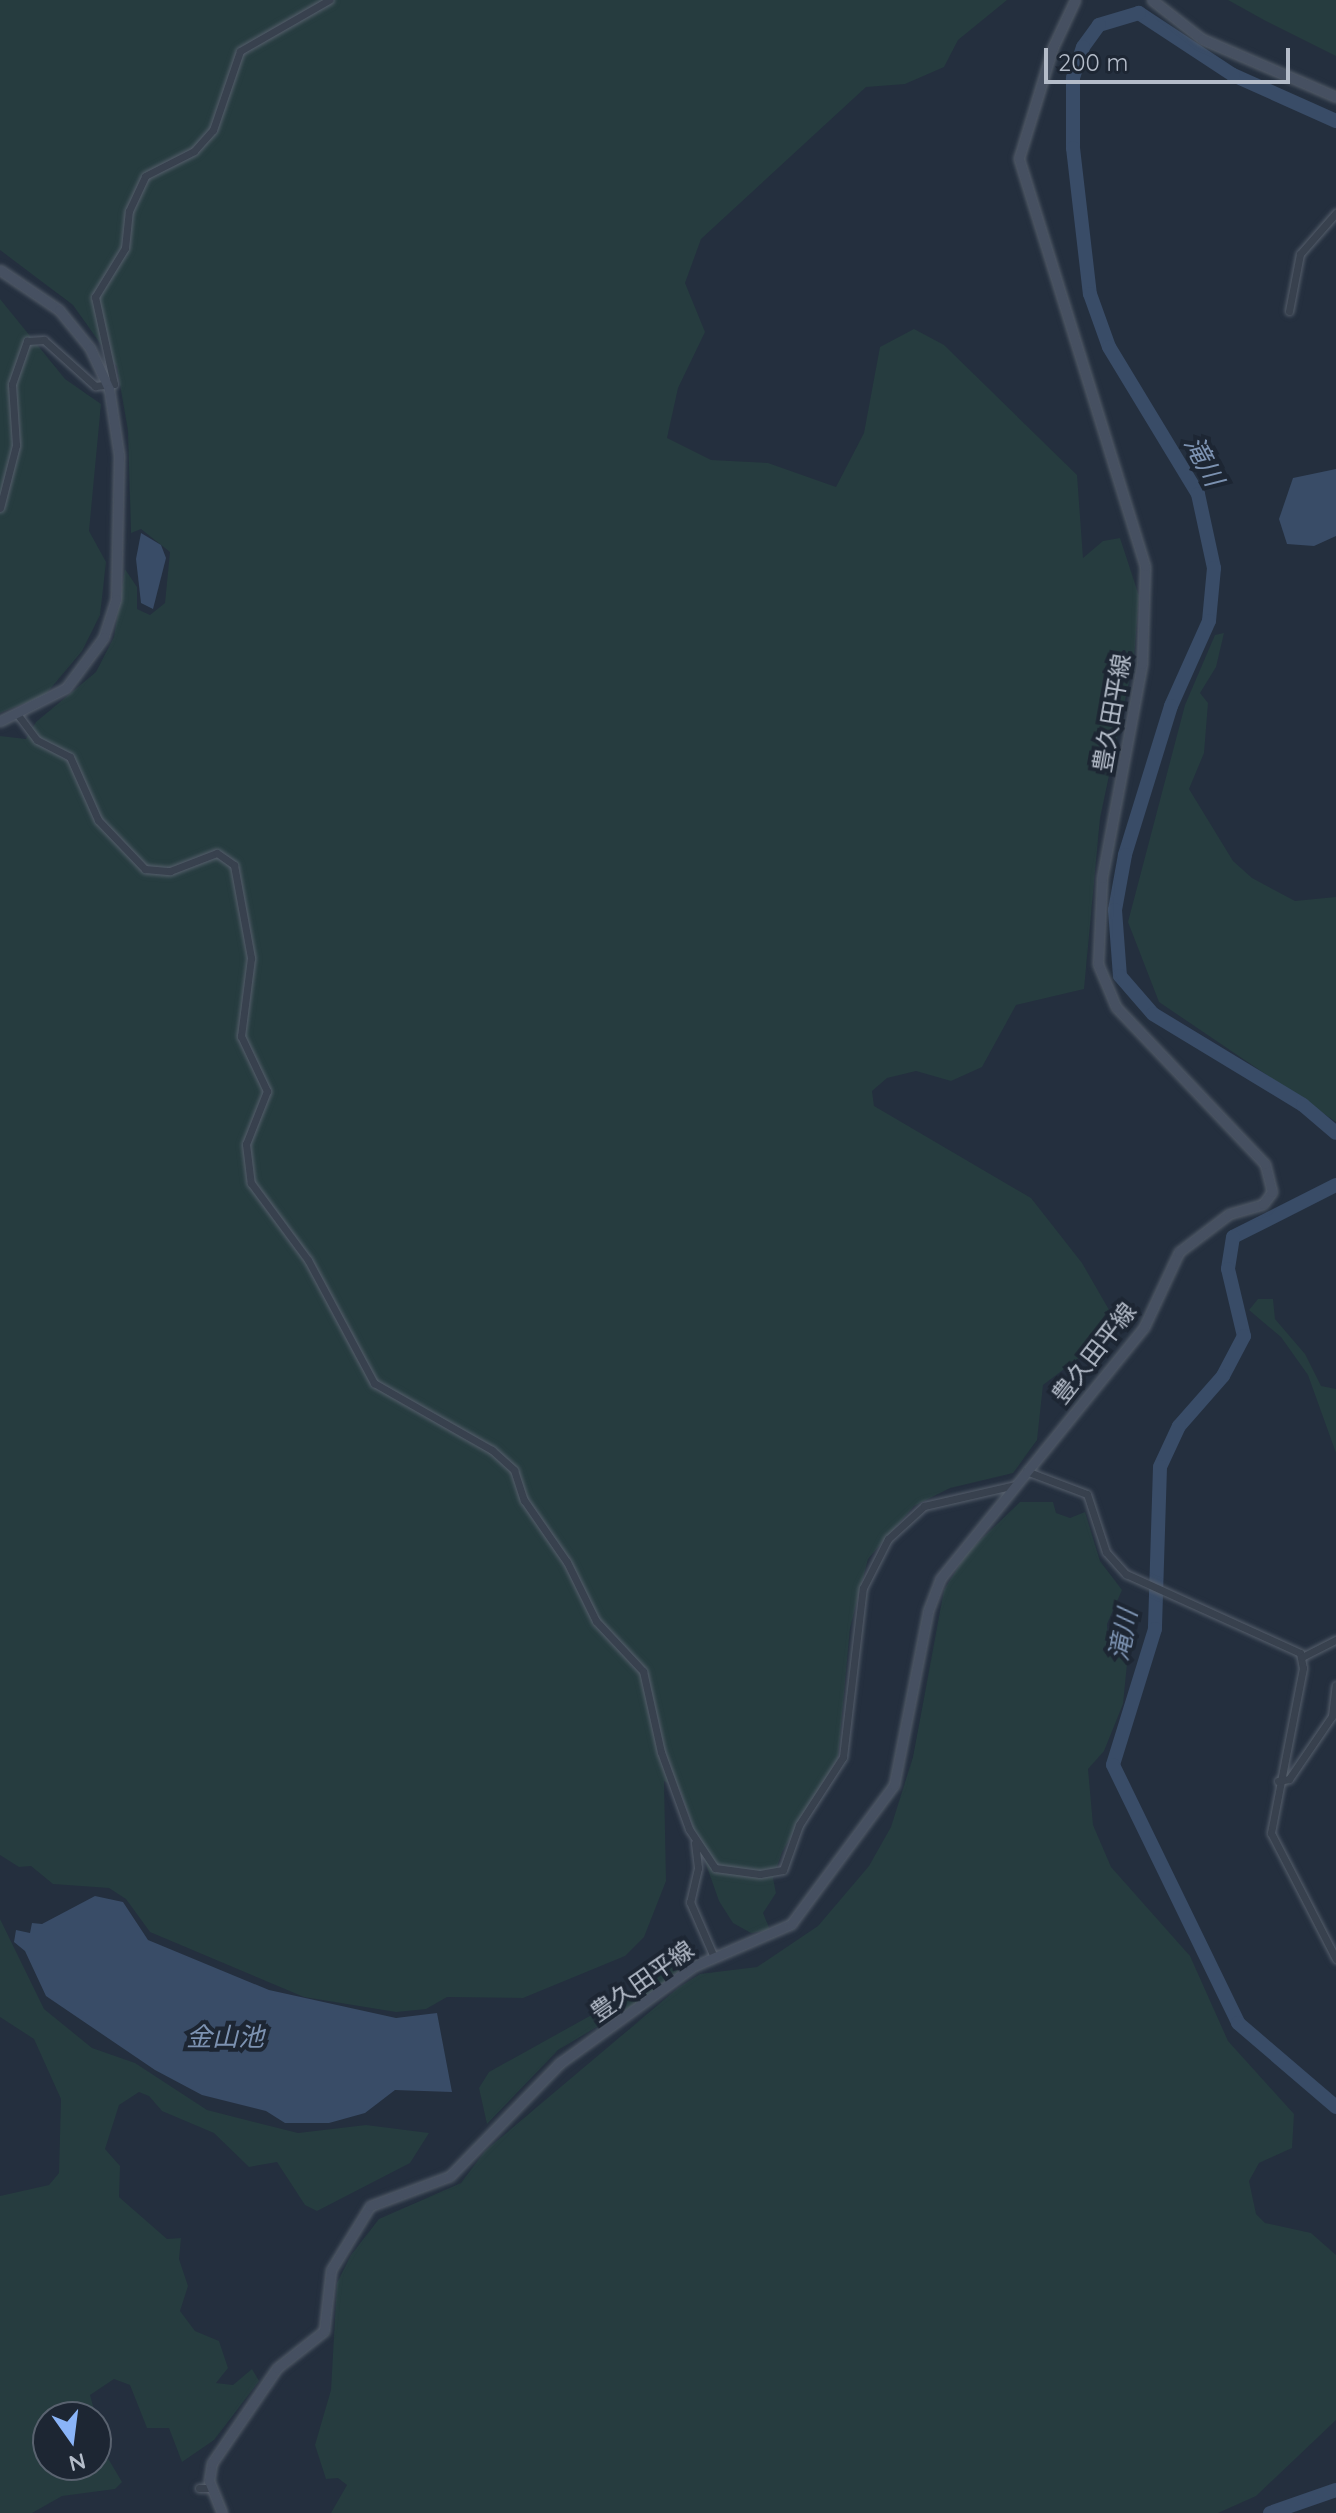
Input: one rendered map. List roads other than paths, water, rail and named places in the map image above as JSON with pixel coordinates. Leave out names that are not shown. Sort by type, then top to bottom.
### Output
[{"type":"main road","name":"豊久田平線","points":[[210,2488],[212,2463],[277,2368],[324,2331],[331,2270],[370,2206],[460,2168],[560,2063],[713,1955],[765,1940],[791,1924],[889,1797],[935,1591],[1026,1471],[1144,1327],[1179,1252],[1229,1214],[1263,1204],[1274,1186],[1265,1164],[1116,1007],[1098,964],[1102,878],[1142,664],[1147,589],[1129,508],[1019,158],[1053,47],[1075,0]]},
{"type":"main road","points":[[1152,0],[1202,39],[1336,97]]},
{"type":"main road","points":[[0,270],[37,291],[75,327],[109,389],[119,455],[111,620],[81,673],[49,701],[0,721]]},
{"type":"main road","points":[[210,2488],[222,2513]]},
{"type":"street","points":[[0,508],[16,445],[12,384],[27,341],[44,340],[84,379],[109,389],[117,379],[95,297],[125,248],[129,211],[145,176],[194,151],[213,130],[229,67],[240,51],[329,0]]},
{"type":"street","points":[[1289,311],[1300,254],[1336,213]]},
{"type":"street","points":[[18,715],[37,740],[70,757],[98,820],[145,869],[170,871],[217,853],[234,865],[251,958],[241,1036],[267,1091],[246,1144],[251,1183],[308,1260],[374,1383],[492,1450],[514,1470],[524,1500],[567,1562],[596,1621],[643,1671],[661,1752],[694,1841],[698,1868],[690,1902],[713,1955]]},
{"type":"street","points":[[1026,1471],[1087,1494],[1110,1559],[1142,1583],[1302,1657]]},
{"type":"street","points":[[694,1841],[715,1868],[760,1874],[783,1870],[799,1825],[843,1757],[859,1607],[881,1548],[924,1506],[1015,1485]]},
{"type":"street","points":[[1302,1657],[1336,1640]]},
{"type":"street","points":[[1302,1657],[1278,1781],[1272,1843],[1336,1959]]},
{"type":"street","points":[[1278,1781],[1289,1779],[1332,1716],[1336,1685]]},
{"type":"street","points":[[199,2488],[210,2488]]},
{"type":"water","points":[[1336,469],[1336,536],[1314,546],[1287,544],[1279,519],[1293,478]]},
{"type":"water","points":[[141,533],[161,545],[166,558],[153,609],[141,603],[136,559]]},
{"type":"water","name":"金山池","points":[[95,1896],[123,1902],[148,1940],[269,1990],[396,2018],[437,2013],[452,2092],[395,2090],[365,2113],[329,2123],[285,2123],[266,2111],[202,2095],[155,2070],[46,1996],[25,1951],[14,1942],[16,1930],[30,1933],[32,1923],[42,1924]]},
{"type":"waterway","name":"滝川","points":[[1336,121],[1233,75],[1139,13],[1099,25],[1083,47],[1073,78],[1073,148],[1090,294],[1109,347],[1198,494],[1214,568],[1209,621],[1171,706],[1125,855],[1115,910],[1120,976],[1153,1014],[1303,1105],[1336,1133]]},
{"type":"waterway","name":"滝川","points":[[1336,1185],[1233,1237],[1228,1269],[1244,1336],[1223,1376],[1179,1426],[1160,1467],[1155,1629],[1113,1765],[1238,2023],[1336,2107]]},
{"type":"waterway","name":"滝川","points":[[1270,2513],[1336,2490]]}]
